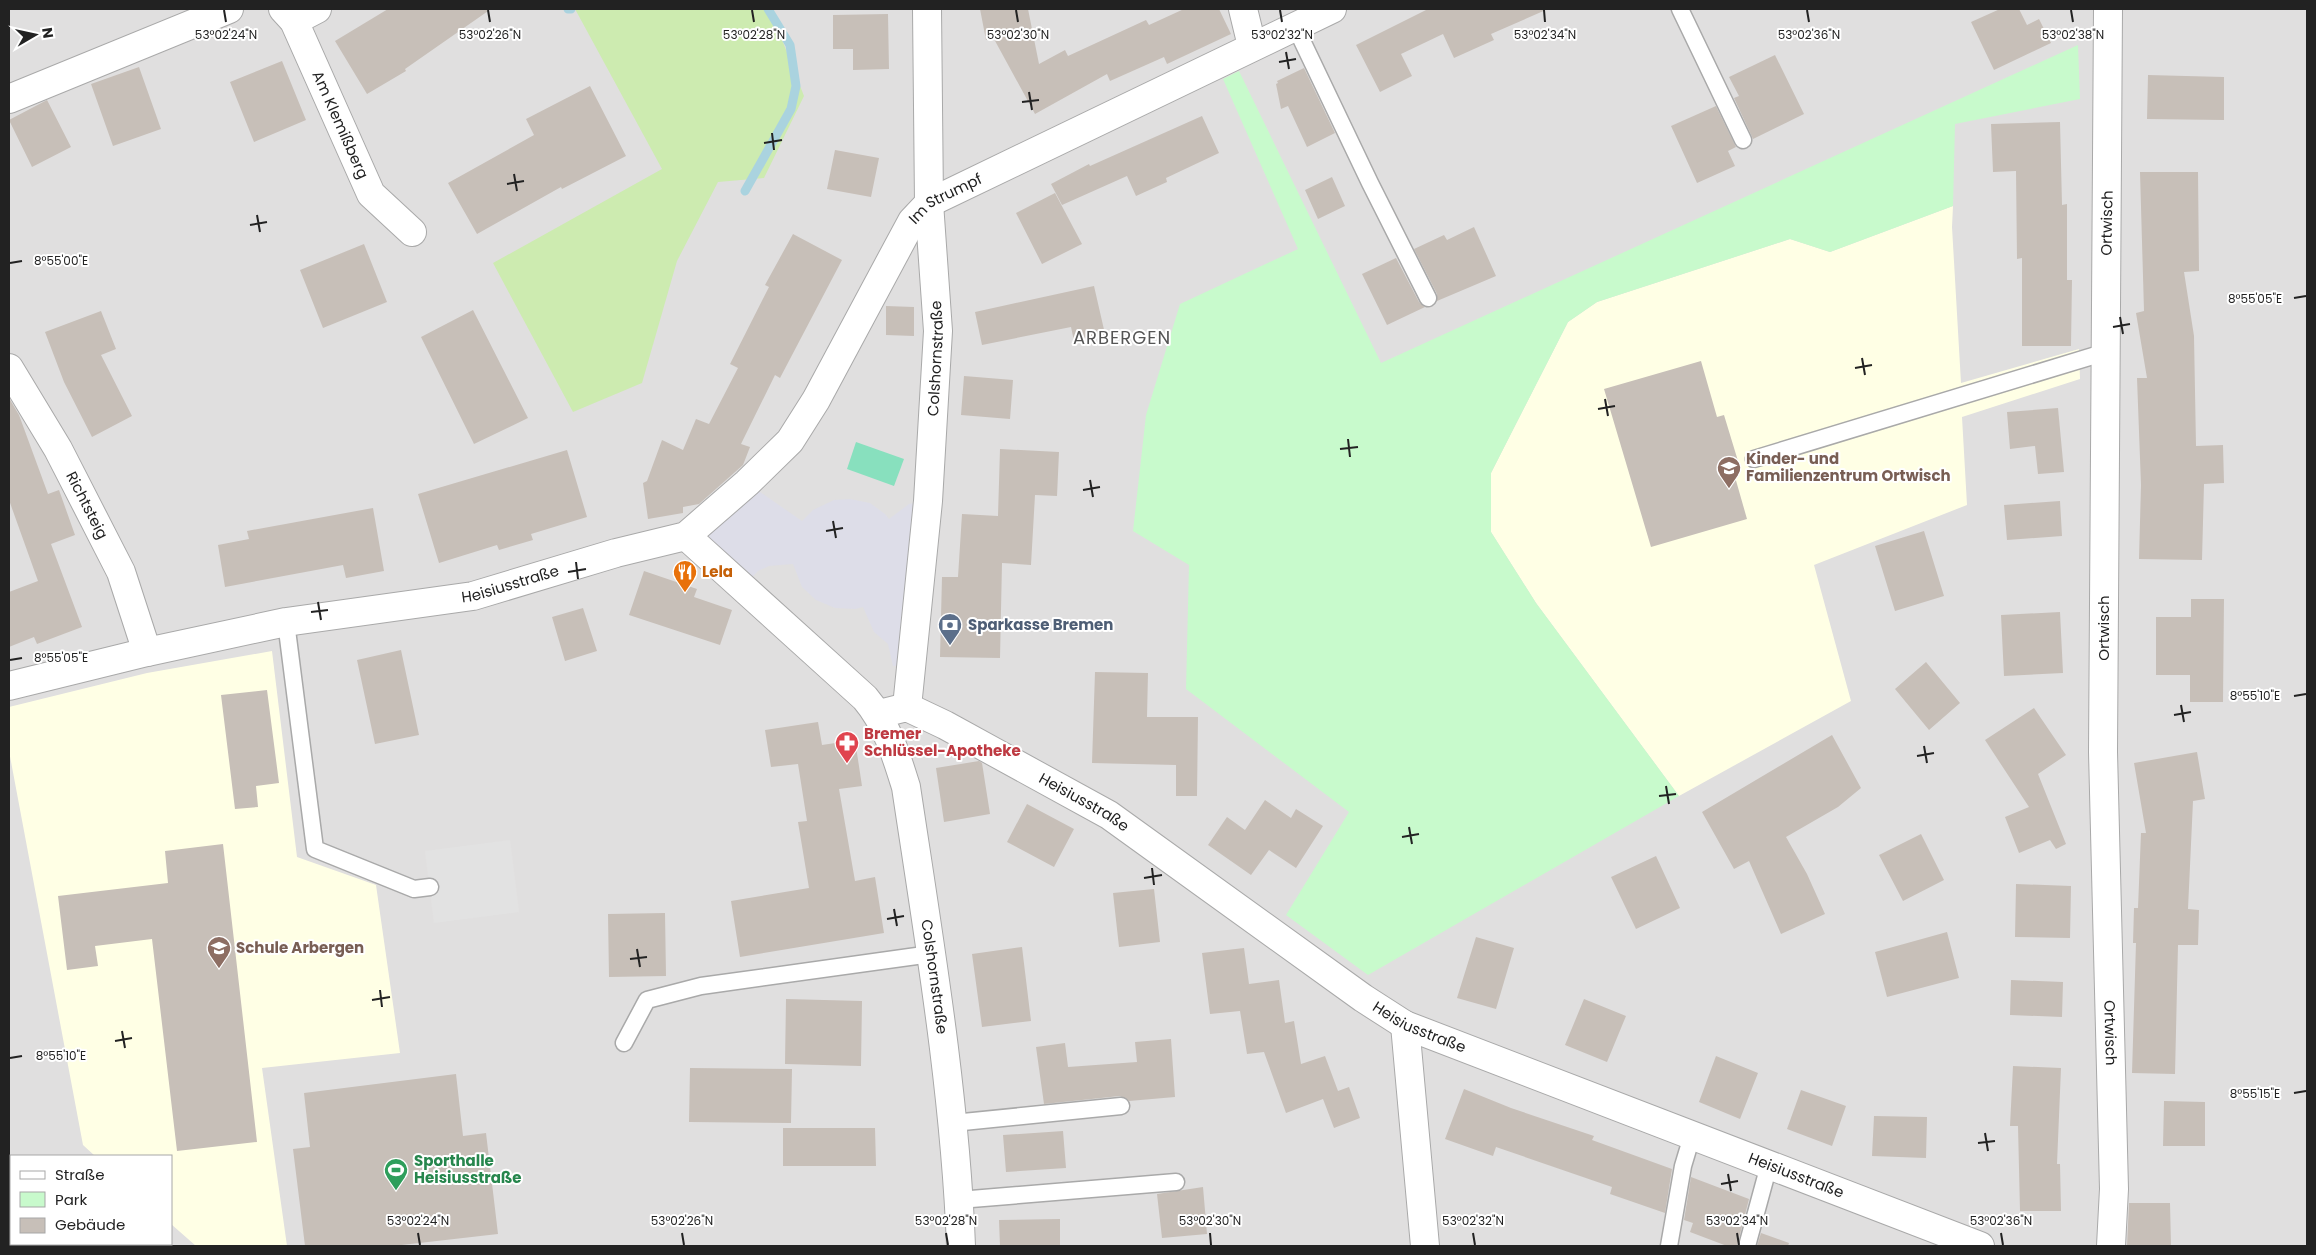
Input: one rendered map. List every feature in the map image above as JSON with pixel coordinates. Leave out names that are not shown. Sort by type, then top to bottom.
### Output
[{"type":"street","points":[[9,99],[228,9]]},
{"type":"street","name":"Colshornstraße","points":[[907,707],[928,501],[938,331],[929,203],[927,9]]},
{"type":"street","points":[[1243,9],[1252,46]]},
{"type":"street","name":"Im Strumpf","points":[[686,536],[747,482],[790,440],[816,400],[912,221],[929,203],[1332,9]]},
{"type":"street","name":"Ortwisch","points":[[2108,9],[2103,752],[2114,1189],[2111,1246]]},
{"type":"street","name":"Am Klemißberg","points":[[298,13],[371,194],[412,232]]},
{"type":"street","name":"Richtsteig","points":[[9,368],[58,449],[121,572],[147,652]]},
{"type":"street","points":[[686,536],[804,641],[865,698],[879,714],[907,707]]},
{"type":"street","name":"Heisiusstraße","points":[[9,686],[147,652],[286,622],[473,596],[616,553],[686,536]]},
{"type":"street","name":"Heisiusstraße","points":[[907,707],[945,725],[1109,815],[1363,998],[1405,1025],[1980,1246]]},
{"type":"street","name":"Colshornstraße","points":[[879,714],[893,745],[906,787],[931,954],[953,1123],[959,1200],[960,1246]]},
{"type":"street","points":[[1405,1025],[1425,1246]]},
{"type":"lane","points":[[1680,9],[1743,140]]},
{"type":"lane","points":[[1295,26],[1370,183],[1428,298]]},
{"type":"lane","points":[[1754,459],[2106,352]]},
{"type":"lane","points":[[286,622],[315,849],[414,889],[430,886]]},
{"type":"lane","points":[[624,1043],[647,1000],[701,986],[931,954]]},
{"type":"lane","points":[[953,1123],[1121,1106]]},
{"type":"lane","points":[[1669,1246],[1683,1166],[1692,1136]]},
{"type":"lane","points":[[1747,1246],[1769,1165]]},
{"type":"lane","points":[[959,1200],[1176,1182]]},
{"type":"shaded area","points":[[9,9],[2307,9],[2307,1246],[9,1246]]},
{"type":"shaded area","name":"Kinder- und Familienzentrum Ortwisch","points":[[1953,206],[1952,227],[1961,383],[2079,349],[2080,379],[1962,417],[1967,505],[1814,565],[1851,701],[1679,796],[1536,603],[1491,532],[1491,473],[1568,322],[1597,302],[1790,239],[1830,252]]},
{"type":"shaded area","points":[[747,483],[802,521],[813,510],[834,500],[850,499],[870,503],[889,519],[909,504],[928,501],[913,665],[893,666],[888,644],[874,632],[863,607],[855,609],[835,608],[816,600],[802,587],[793,564],[769,566],[758,571],[744,586],[686,536]]},
{"type":"shaded area","name":"Schule Arbergen","points":[[272,651],[297,857],[376,885],[400,1053],[262,1068],[287,1246],[196,1246],[172,1225],[172,1155],[94,1155],[83,1145],[9,751],[9,707],[147,673]]},
{"type":"shaded area","points":[[510,840],[519,912],[434,923],[425,851]]},
{"type":"green space","points":[[575,9],[770,9],[804,96],[764,178],[718,182],[677,261],[642,383],[573,412],[493,263],[662,169]]},
{"type":"green space","points":[[2078,45],[2080,99],[1955,124],[1953,206],[1830,252],[1790,239],[1597,302],[1568,322],[1491,473],[1491,532],[1536,603],[1679,796],[1368,975],[1286,915],[1349,812],[1186,689],[1189,565],[1133,531],[1146,415],[1180,304],[1298,249],[1223,79],[1239,71],[1381,363]]},
{"type":"green space","points":[[856,442],[904,459],[894,486],[847,469]]},
{"type":"building","points":[[388,9],[491,9],[405,69],[406,71],[367,94],[335,41]]},
{"type":"building","points":[[980,9],[1028,9],[1039,64],[1065,50],[1068,56],[1146,20],[1149,25],[1184,9],[1219,9],[1231,34],[1167,64],[1164,57],[1110,81],[1107,74],[1035,114],[994,39],[986,40]]},
{"type":"building","points":[[1428,9],[1548,9],[1491,34],[1494,40],[1454,58],[1443,34],[1401,54],[1412,76],[1380,92],[1356,45]]},
{"type":"building","points":[[2000,9],[2019,9],[2027,25],[2039,19],[2051,43],[1994,70],[1971,22]]},
{"type":"building","points":[[888,14],[889,69],[853,70],[853,49],[833,49],[833,15]]},
{"type":"building","points":[[1775,55],[1804,114],[1753,139],[1734,98],[1739,96],[1729,77]]},
{"type":"building","points":[[282,61],[306,120],[254,142],[230,82]]},
{"type":"building","points":[[139,67],[161,129],[113,146],[91,84]]},
{"type":"building","points":[[1304,68],[1335,133],[1307,147],[1288,106],[1281,109],[1276,84],[1278,83],[1277,81]]},
{"type":"building","points":[[2148,75],[2224,77],[2224,120],[2147,119]]},
{"type":"building","points":[[590,86],[626,156],[562,189],[561,187],[477,234],[448,183],[534,135],[526,119]]},
{"type":"building","points":[[47,100],[71,147],[32,167],[9,120]]},
{"type":"building","points":[[1716,106],[1736,147],[1728,151],[1735,166],[1697,183],[1671,126]]},
{"type":"building","points":[[1202,116],[1219,153],[1166,178],[1167,182],[1136,196],[1127,176],[1062,205],[1051,184],[1089,164],[1090,166]]},
{"type":"building","points":[[2060,122],[2062,205],[2067,204],[2067,280],[2072,280],[2071,346],[2022,346],[2022,258],[2017,259],[2016,171],[1993,172],[1991,124]]},
{"type":"building","points":[[835,150],[879,158],[871,197],[827,189]]},
{"type":"building","points":[[2140,172],[2198,172],[2199,271],[2184,272],[2194,336],[2196,446],[2223,445],[2224,483],[2204,484],[2202,560],[2139,559],[2141,485],[2137,378],[2147,378],[2136,313],[2144,311]]},
{"type":"building","points":[[1332,177],[1345,206],[1318,219],[1305,190]]},
{"type":"building","points":[[1055,193],[1082,244],[1042,264],[1016,213]]},
{"type":"building","points":[[1474,227],[1496,276],[1437,301],[1437,294],[1414,249],[1444,235],[1447,240]]},
{"type":"building","points":[[793,234],[842,260],[780,378],[775,375],[741,444],[750,447],[743,465],[699,504],[683,507],[683,513],[648,519],[643,483],[647,481],[662,440],[683,450],[696,419],[709,424],[738,368],[730,364],[769,287],[765,285]]},
{"type":"building","points":[[364,244],[387,302],[323,328],[300,270]]},
{"type":"building","points":[[1396,258],[1419,302],[1425,307],[1387,325],[1362,274]]},
{"type":"building","points":[[1094,286],[1105,334],[1074,341],[1071,327],[982,345],[975,312]]},
{"type":"building","points":[[886,306],[914,307],[914,336],[886,335]]},
{"type":"building","points":[[473,310],[528,418],[474,444],[421,337]]},
{"type":"building","points":[[101,311],[116,349],[101,355],[132,416],[92,437],[64,382],[45,332]]},
{"type":"building","points":[[1701,361],[1717,417],[1724,415],[1738,461],[1731,463],[1747,519],[1651,547],[1604,389]]},
{"type":"building","points":[[964,376],[1013,380],[1010,419],[961,415]]},
{"type":"building","points":[[9,398],[19,415],[48,494],[59,490],[75,535],[51,544],[82,627],[37,644],[34,637],[9,647],[9,592],[38,581],[9,500]]},
{"type":"building","points":[[2058,408],[2064,472],[2038,474],[2035,446],[2010,449],[2007,412]]},
{"type":"building","points":[[1000,449],[1059,452],[1057,496],[1035,495],[1031,565],[1002,563],[1000,658],[940,657],[942,577],[958,577],[962,514],[998,516]]},
{"type":"building","points":[[567,450],[587,517],[531,534],[533,540],[499,550],[497,545],[439,563],[418,494]]},
{"type":"building","points":[[2060,501],[2062,536],[2007,540],[2004,505]]},
{"type":"building","points":[[373,508],[384,571],[346,578],[343,565],[225,587],[218,545],[249,539],[247,531]]},
{"type":"building","points":[[1924,531],[1944,596],[1895,611],[1875,546]]},
{"type":"building","points":[[644,571],[697,589],[694,597],[732,610],[720,645],[629,615]]},
{"type":"building","points":[[2191,599],[2224,599],[2223,702],[2190,702],[2190,675],[2156,675],[2156,617],[2191,617]]},
{"type":"building","points":[[583,608],[597,651],[565,661],[552,617]]},
{"type":"building","points":[[2060,612],[2063,673],[2004,676],[2001,615]]},
{"type":"building","points":[[401,650],[419,735],[375,744],[357,660]]},
{"type":"building","points":[[1926,662],[1960,703],[1929,730],[1895,689]]},
{"type":"building","points":[[1095,672],[1148,673],[1147,717],[1198,717],[1197,796],[1176,796],[1176,765],[1092,763]]},
{"type":"building","points":[[267,690],[279,783],[256,786],[258,807],[235,809],[221,695]]},
{"type":"building","points":[[2034,708],[2066,755],[2038,774],[2066,844],[2056,849],[2050,840],[2019,853],[2005,817],[2029,807],[1985,740]]},
{"type":"building","points":[[818,722],[822,745],[855,740],[862,786],[839,789],[855,881],[875,877],[884,933],[740,957],[731,901],[809,888],[798,822],[807,821],[798,764],[771,767],[765,730]]},
{"type":"building","points":[[1832,735],[1861,788],[1838,807],[1786,837],[1807,874],[1825,914],[1781,934],[1749,861],[1734,869],[1702,812]]},
{"type":"building","points":[[2197,752],[2205,799],[2193,801],[2188,909],[2199,910],[2198,945],[2178,945],[2175,1074],[2132,1073],[2136,943],[2133,943],[2134,908],[2138,908],[2141,833],[2146,833],[2134,763]]},
{"type":"building","points":[[979,761],[982,763],[990,814],[944,822],[936,768]]},
{"type":"building","points":[[1265,800],[1291,818],[1296,809],[1323,826],[1296,868],[1269,850],[1251,875],[1208,845],[1227,817],[1245,830]]},
{"type":"building","points":[[1027,804],[1074,829],[1054,867],[1007,842]]},
{"type":"building","points":[[1921,834],[1944,880],[1903,901],[1879,855]]},
{"type":"building","points":[[223,844],[257,1142],[177,1151],[152,939],[95,946],[98,966],[67,970],[58,896],[168,883],[165,851]]},
{"type":"building","points":[[1656,856],[1680,908],[1636,929],[1611,877]]},
{"type":"building","points":[[2016,884],[2071,886],[2070,938],[2015,937]]},
{"type":"building","points":[[1154,889],[1160,942],[1119,947],[1113,893]]},
{"type":"building","points":[[665,913],[666,976],[609,977],[608,914]]},
{"type":"building","points":[[1947,932],[1959,978],[1887,997],[1875,952]]},
{"type":"building","points":[[1476,937],[1514,948],[1496,1009],[1457,998]]},
{"type":"building","points":[[1022,947],[1031,1021],[982,1027],[972,954]]},
{"type":"building","points":[[1244,948],[1249,984],[1279,980],[1285,1023],[1294,1021],[1301,1064],[1325,1056],[1338,1091],[1349,1087],[1360,1118],[1334,1128],[1323,1099],[1286,1113],[1264,1052],[1247,1054],[1240,1011],[1210,1014],[1202,953]]},
{"type":"building","points":[[2011,980],[2063,982],[2062,1017],[2010,1015]]},
{"type":"building","points":[[786,999],[862,1001],[861,1066],[785,1064]]},
{"type":"building","points":[[1584,999],[1626,1016],[1607,1062],[1565,1045]]},
{"type":"building","points":[[1171,1039],[1175,1097],[1129,1101],[1120,1096],[1044,1104],[1036,1047],[1065,1043],[1068,1067],[1137,1062],[1135,1042]]},
{"type":"building","points":[[1716,1056],[1758,1073],[1740,1119],[1699,1102]]},
{"type":"building","points":[[2013,1066],[2061,1068],[2057,1164],[2060,1164],[2061,1211],[2020,1211],[2018,1126],[2010,1126]]},
{"type":"building","points":[[690,1068],[792,1069],[791,1123],[689,1122]]},
{"type":"building","name":"Sporthalle Heisiusstraße","points":[[456,1074],[463,1136],[486,1133],[498,1234],[393,1246],[305,1246],[293,1149],[310,1147],[304,1093]]},
{"type":"building","points":[[1464,1089],[1511,1108],[1594,1136],[1592,1140],[1672,1169],[1665,1213],[1610,1194],[1612,1187],[1496,1147],[1493,1156],[1445,1139]]},
{"type":"building","points":[[1801,1090],[1846,1106],[1832,1146],[1787,1129]]},
{"type":"building","points":[[2164,1101],[2205,1102],[2205,1146],[2163,1146]]},
{"type":"building","points":[[1874,1116],[1927,1117],[1926,1158],[1872,1156]]},
{"type":"building","points":[[783,1128],[875,1128],[876,1166],[783,1166]]},
{"type":"building","points":[[1063,1131],[1066,1168],[1006,1172],[1003,1135]]},
{"type":"building","points":[[1691,1177],[1749,1199],[1737,1246],[1727,1246],[1690,1232],[1693,1223],[1684,1220]]},
{"type":"building","points":[[1203,1187],[1207,1234],[1162,1238],[1157,1194]]},
{"type":"building","points":[[2129,1203],[2170,1203],[2171,1246],[2127,1246]]},
{"type":"building","points":[[1060,1219],[1060,1246],[1000,1246],[999,1220]]},
{"type":"building","points":[[1761,1233],[1789,1243],[1788,1246],[1757,1246]]},
{"type":"waterway","points":[[745,191],[791,109],[796,86],[790,45],[768,9]]},
{"type":"place","name":"Kinder- und Familienzentrum Ortwisch","points":[[1729,489]]},
{"type":"place","name":"Lela","points":[[685,593]]},
{"type":"place","name":"Sparkasse Bremen","points":[[950,646]]},
{"type":"place","name":"Bremer Schlüssel-Apotheke","points":[[847,764]]},
{"type":"place","name":"Schule Arbergen","points":[[219,969]]},
{"type":"place","name":"Sporthalle Heisiusstraße","points":[[396,1191]]},
{"type":"district","name":"ARBERGEN","points":[[1122,338]]}]
